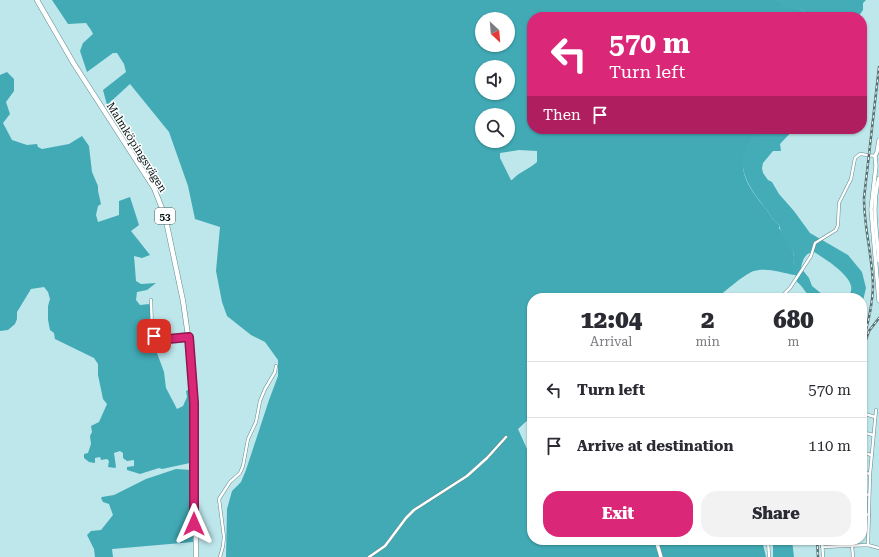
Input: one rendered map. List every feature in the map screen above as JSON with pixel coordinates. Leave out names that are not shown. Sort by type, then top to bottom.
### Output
[{"type":"main road","name":"Malmköpingsvägen","points":[[37,0],[74,64],[143,170],[158,197],[165,216],[182,294],[189,337],[194,403],[196,557]]},
{"type":"main road","points":[[879,140],[871,209],[879,301]]},
{"type":"main road","points":[[879,178],[876,190],[875,207],[879,261]]},
{"type":"main road","points":[[657,545],[661,557]]},
{"type":"street","points":[[785,293],[790,288],[812,254],[815,244],[820,239],[833,233],[837,228],[838,203],[851,179],[855,158],[860,154],[876,160]]},
{"type":"street","points":[[151,300],[152,328],[156,339],[189,337]]},
{"type":"street","points":[[220,557],[224,537],[219,499],[230,482],[242,470],[248,439],[257,419],[260,401],[275,372],[276,366]]},
{"type":"street","points":[[868,546],[870,474],[876,410]]},
{"type":"street","points":[[867,415],[875,417]]},
{"type":"street","points":[[867,433],[873,435]]},
{"type":"street","points":[[369,557],[385,546],[406,518],[414,510],[467,476],[487,458],[506,437]]},
{"type":"street","points":[[867,454],[872,455]]},
{"type":"street","points":[[768,545],[769,557]]},
{"type":"street","points":[[852,546],[853,557]]},
{"type":"street","points":[[823,557],[822,547],[868,546],[879,548]]},
{"type":"shaded area","points":[[52,0],[778,0],[789,8],[795,8],[805,12],[527,12],[527,134],[756,134],[746,151],[743,161],[743,170],[746,179],[757,198],[774,220],[780,225],[779,228],[793,253],[793,268],[795,275],[769,270],[750,272],[723,293],[527,293],[527,421],[518,429],[527,449],[527,545],[763,545],[766,557],[226,557],[227,509],[232,491],[241,482],[246,470],[278,376],[278,360],[265,342],[251,335],[227,316],[222,302],[216,271],[220,227],[195,219],[188,186],[169,132],[130,84],[107,105],[103,90],[126,72],[124,64],[117,53],[113,53],[87,72],[80,51],[83,43],[93,34],[86,23],[68,24]],"holes":[[[519,150],[537,151],[537,162],[511,180],[500,158],[500,153]]]},
{"type":"shaded area","points":[[778,0],[866,0],[863,3],[862,12],[804,12],[799,9],[786,8]]},
{"type":"shaded area","points":[[7,72],[14,79],[14,91],[6,102],[10,114],[3,123],[12,140],[27,145],[37,144],[38,147],[42,149],[69,144],[82,136],[89,146],[92,172],[98,186],[101,204],[98,206],[96,215],[98,222],[119,215],[119,201],[130,197],[139,225],[131,231],[150,255],[142,258],[134,256],[136,281],[141,284],[156,283],[147,290],[137,292],[136,300],[140,305],[149,304],[150,306],[153,342],[164,372],[166,388],[177,409],[183,406],[187,397],[186,391],[192,388],[194,421],[190,426],[189,431],[189,451],[191,455],[190,463],[162,469],[159,468],[140,474],[127,470],[127,467],[134,466],[134,460],[127,461],[123,458],[123,453],[120,451],[114,453],[115,468],[108,467],[109,461],[107,459],[101,460],[100,457],[95,458],[95,463],[89,462],[84,458],[84,454],[88,453],[91,444],[91,426],[99,422],[107,404],[103,399],[98,375],[98,364],[94,358],[55,339],[54,333],[50,330],[48,320],[48,306],[50,299],[48,292],[44,287],[31,289],[17,312],[15,324],[8,330],[0,331],[0,75]]},
{"type":"shaded area","points":[[755,134],[789,134],[780,144],[781,151],[773,151],[763,163],[763,173],[768,180],[772,182],[779,194],[810,233],[848,255],[862,272],[866,288],[865,293],[850,293],[851,288],[846,276],[814,252],[805,257],[801,268],[809,278],[812,286],[821,293],[806,293],[797,282],[797,277],[793,270],[793,252],[781,232],[780,225],[774,220],[751,189],[743,170],[745,150]]},
{"type":"shaded area","points":[[176,469],[192,470],[193,542],[112,549],[113,557],[95,557],[94,549],[87,535],[91,531],[101,530],[113,515],[109,504],[103,502],[101,498],[114,495],[146,479]]},
{"type":"shaded area","points":[[793,545],[794,557],[773,557],[773,546]]},
{"type":"railway","points":[[867,325],[870,314],[873,284],[865,220],[864,198],[879,67]]},
{"type":"railway","points":[[867,337],[869,331],[879,318]]},
{"type":"railway","points":[[817,545],[818,557]]},
{"type":"route","points":[[154,336],[158,340],[189,337],[194,386],[194,524]]}]
